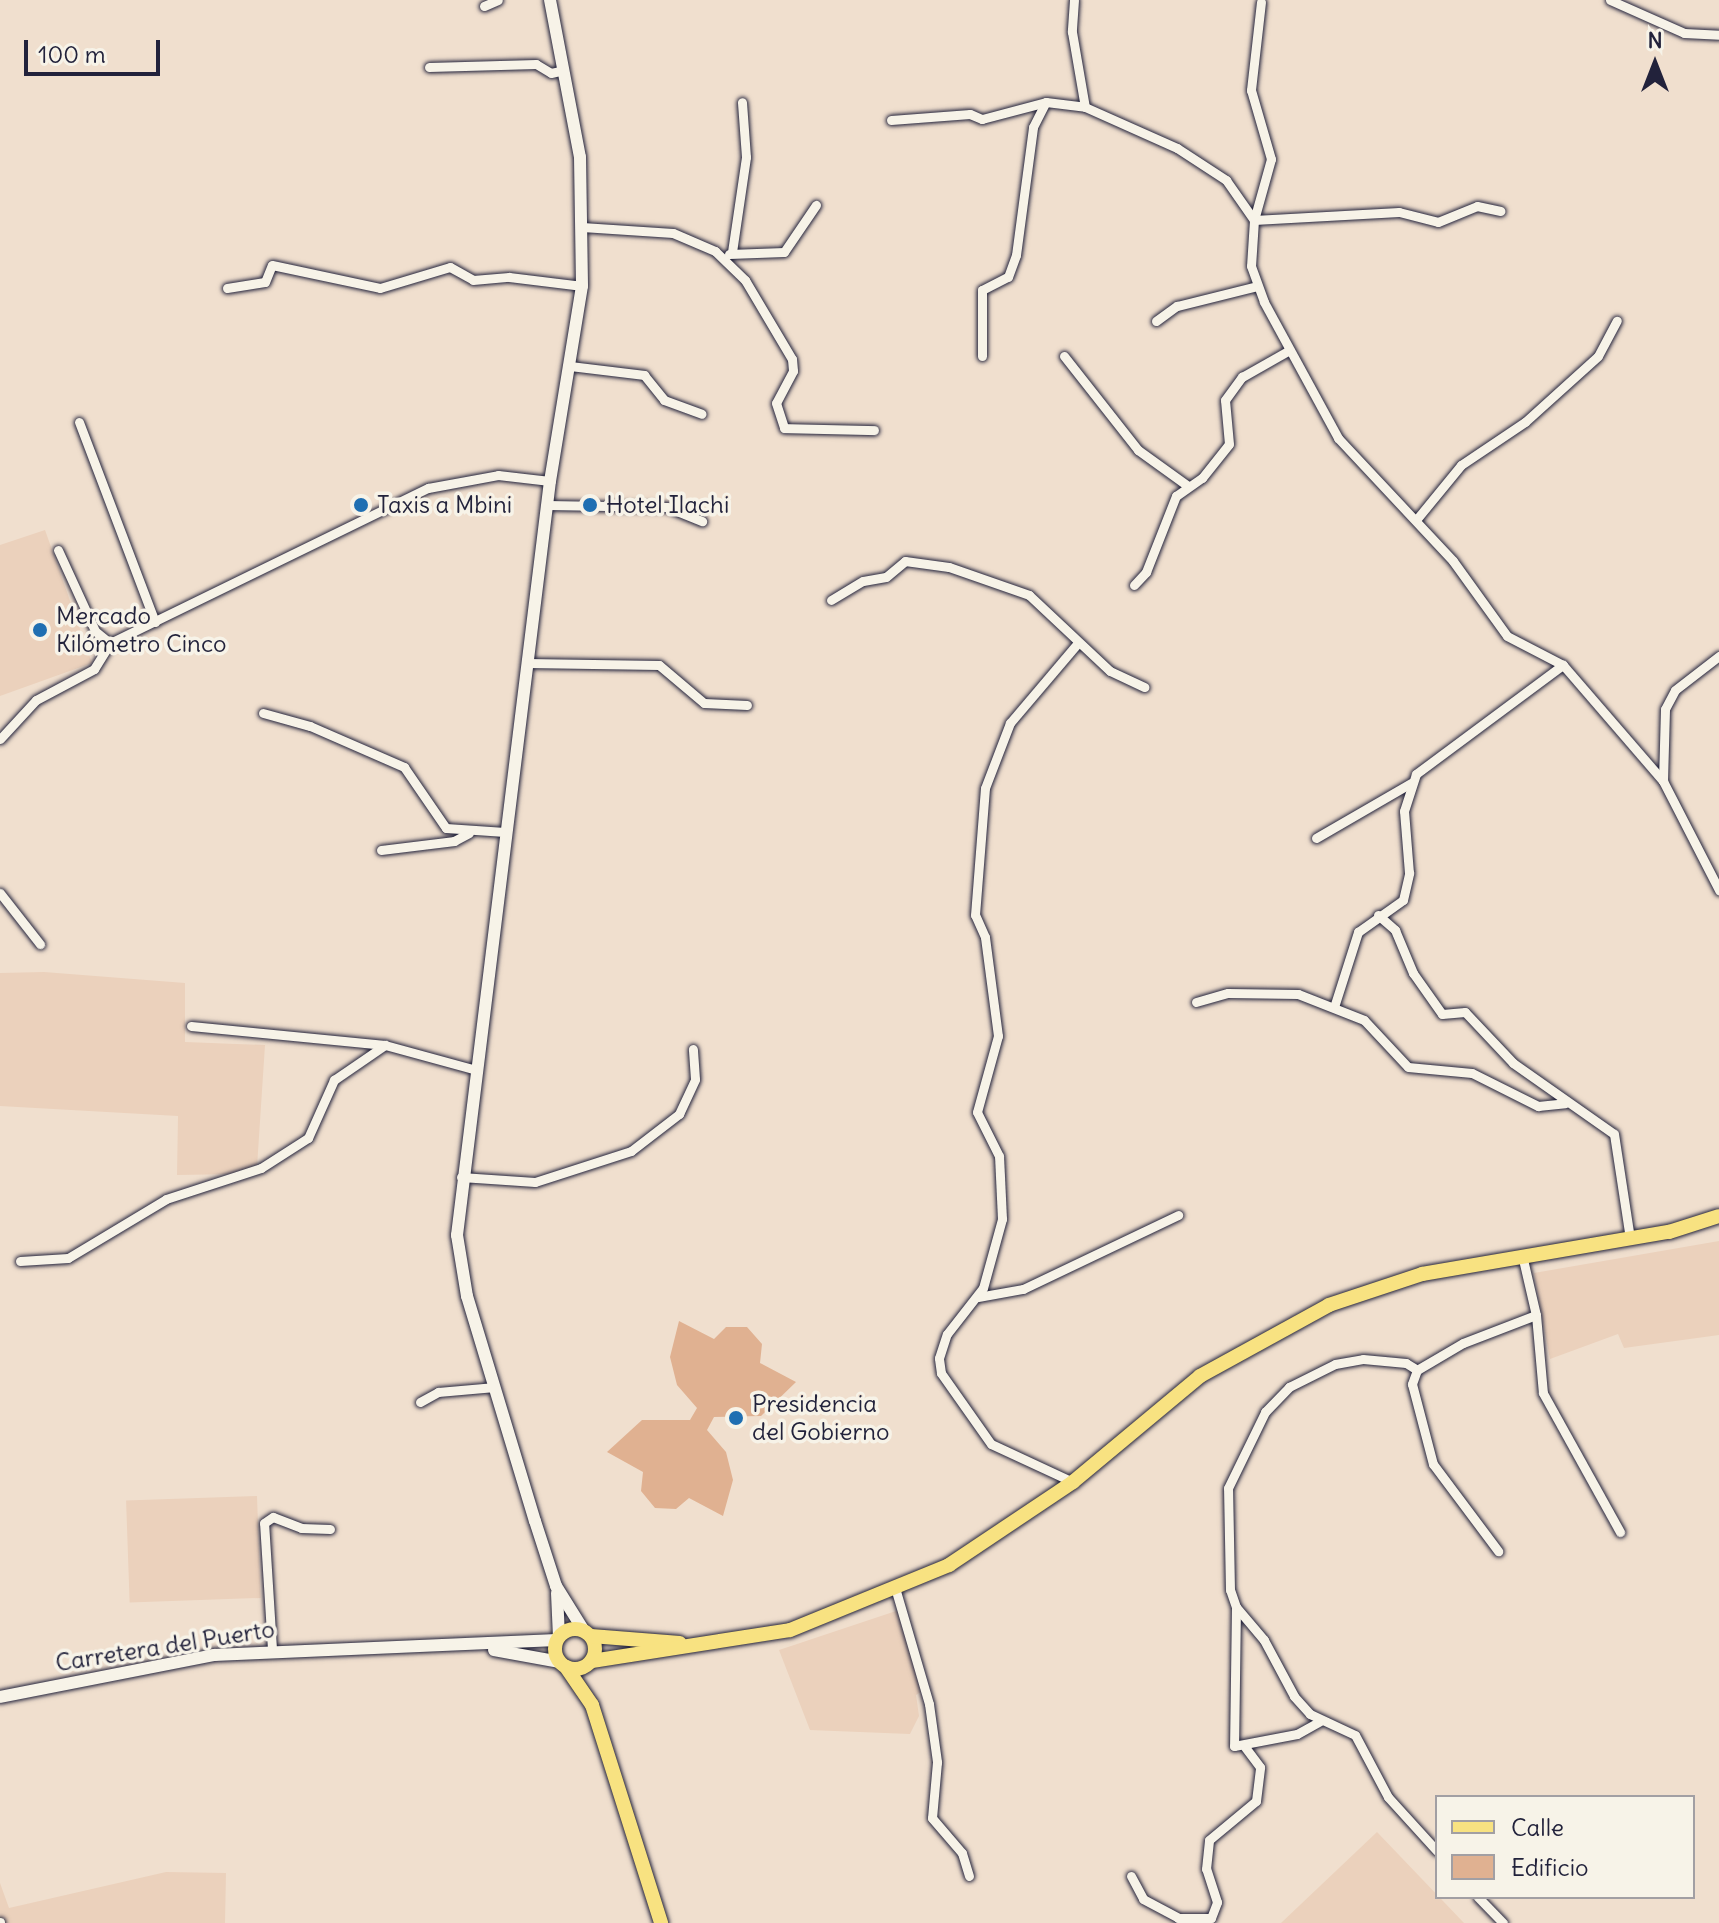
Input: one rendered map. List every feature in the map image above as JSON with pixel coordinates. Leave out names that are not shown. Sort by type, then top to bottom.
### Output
[{"type":"main road","points":[[550,0],[580,157],[582,286],[550,481],[473,1069],[461,1177],[458,1251],[495,1387],[556,1586],[558,1638],[563,1665],[592,1705]]},
{"type":"main road","points":[[563,1665],[790,1630],[896,1591],[987,1544],[1073,1482],[1200,1376],[1259,1339],[1329,1305],[1422,1274],[1630,1239],[1719,1216]]},
{"type":"main road","points":[[556,1586],[588,1634],[592,1705],[661,1923]]},
{"type":"main road","points":[[558,1638],[588,1634],[712,1644]]},
{"type":"main road","name":"Carretera del Puerto","points":[[0,1697],[272,1649],[483,1648],[558,1638]]},
{"type":"main road","name":"Carretera del Puerto","points":[[483,1648],[563,1665]]},
{"type":"street","points":[[484,6],[498,0]]},
{"type":"street","points":[[1074,0],[1072,32],[1085,107]]},
{"type":"street","points":[[1610,0],[1684,33],[1719,35]]},
{"type":"street","points":[[1261,2],[1251,90],[1271,159],[1254,220],[1251,266],[1257,286],[1288,351],[1338,438],[1416,520],[1507,636],[1563,665],[1663,781],[1719,890]]},
{"type":"street","points":[[429,67],[536,64],[551,73],[564,70]]},
{"type":"street","points":[[732,252],[746,157],[742,102]]},
{"type":"street","points":[[982,356],[982,290],[1008,277],[1016,255],[1032,135],[1046,102]]},
{"type":"street","points":[[891,120],[970,114],[982,119],[1046,102],[1085,107],[1200,160],[1226,180],[1254,220]]},
{"type":"street","points":[[722,257],[732,252],[784,252],[816,205]]},
{"type":"street","points":[[1254,220],[1399,212],[1438,222],[1477,206],[1500,211]]},
{"type":"street","points":[[582,227],[673,233],[722,257],[745,280],[792,359],[793,371],[776,403],[780,424],[795,432],[874,430]]},
{"type":"street","points":[[227,288],[265,282],[272,265],[380,288],[450,267],[473,280],[509,277],[582,286]]},
{"type":"street","points":[[1156,321],[1177,306],[1257,286]]},
{"type":"street","points":[[1416,520],[1461,465],[1525,422],[1598,356],[1617,321]]},
{"type":"street","points":[[1134,585],[1146,572],[1176,496],[1205,474],[1231,440],[1225,400],[1242,377],[1288,351]]},
{"type":"street","points":[[1064,356],[1138,450],[1188,486]]},
{"type":"street","points":[[570,366],[644,375],[664,400],[702,414]]},
{"type":"street","points":[[79,422],[155,622]]},
{"type":"street","points":[[0,739],[36,700],[94,669],[110,643],[452,479],[498,475],[550,481]]},
{"type":"street","points":[[547,505],[667,507],[702,521]]},
{"type":"street","points":[[58,550],[95,631],[110,643]]},
{"type":"street","points":[[831,600],[863,581],[886,577],[905,561],[949,567],[1029,595],[1077,644],[1145,687]]},
{"type":"street","points":[[1073,1482],[991,1444],[941,1373],[947,1334],[978,1297],[1002,1219],[999,1156],[977,1112],[998,1036],[985,937],[975,915],[985,788],[1010,723],[1077,644]]},
{"type":"street","points":[[1663,781],[1665,709],[1675,690],[1719,656]]},
{"type":"street","points":[[527,663],[659,665],[704,703],[747,705]]},
{"type":"street","points":[[1316,838],[1411,783],[1424,767],[1563,665]]},
{"type":"street","points":[[263,713],[310,726],[404,767],[434,818],[469,833],[505,832]]},
{"type":"street","points":[[1335,1004],[1355,937],[1378,915],[1399,905],[1408,884],[1402,834],[1411,783]]},
{"type":"street","points":[[381,850],[454,841],[469,833]]},
{"type":"street","points":[[0,893],[40,944]]},
{"type":"street","points":[[1378,915],[1395,930],[1413,973],[1442,1014],[1465,1012],[1503,1055],[1565,1103],[1614,1134],[1630,1239]]},
{"type":"street","points":[[1196,1002],[1228,993],[1298,994],[1335,1004],[1381,1033],[1408,1067],[1472,1073],[1538,1106],[1565,1103]]},
{"type":"street","points":[[191,1026],[385,1045],[473,1069]]},
{"type":"street","points":[[20,1261],[68,1258],[166,1199],[261,1168],[308,1138],[334,1080],[385,1045]]},
{"type":"street","points":[[461,1177],[535,1182],[631,1151],[679,1114],[695,1079],[693,1049]]},
{"type":"street","points":[[978,1297],[1023,1289],[1178,1215]]},
{"type":"street","points":[[1522,1255],[1536,1315],[1543,1393],[1620,1532]]},
{"type":"street","points":[[1498,1551],[1433,1464],[1412,1384],[1417,1370],[1463,1343],[1536,1315]]},
{"type":"street","points":[[1417,1370],[1406,1363],[1363,1359],[1335,1364],[1278,1394],[1228,1488],[1230,1590],[1236,1607],[1264,1640],[1294,1696],[1320,1721],[1355,1735],[1388,1797],[1435,1849]]},
{"type":"street","points":[[420,1402],[438,1392],[495,1387]]},
{"type":"street","points":[[272,1649],[264,1523],[273,1517],[301,1528],[330,1529]]},
{"type":"street","points":[[896,1591],[929,1704],[937,1762],[932,1818],[962,1853],[969,1876]]},
{"type":"street","points":[[1131,1876],[1143,1899],[1178,1918],[1211,1918],[1217,1902],[1206,1869],[1209,1840],[1256,1801],[1260,1767],[1245,1747],[1231,1741],[1236,1607]]},
{"type":"street","points":[[1245,1747],[1320,1721]]},
{"type":"street","points":[[1480,1899],[1503,1923]]},
{"type":"shaded area","name":"Mercado Kilómetro Cinco","points":[[45,530],[92,663],[0,696],[0,545]]},
{"type":"shaded area","points":[[44,972],[185,983],[185,1042],[265,1045],[257,1167],[236,1174],[177,1175],[178,1116],[0,1106],[0,973]]},
{"type":"shaded area","points":[[1719,1241],[1719,1335],[1624,1348],[1618,1334],[1550,1359],[1534,1273]]},
{"type":"shaded area","points":[[257,1496],[261,1598],[130,1603],[126,1501]]},
{"type":"shaded area","points":[[899,1610],[924,1690],[916,1695],[919,1716],[910,1734],[810,1730],[779,1650]]},
{"type":"shaded area","points":[[1377,1832],[1435,1893],[1435,1899],[1441,1899],[1464,1923],[1281,1923]]},
{"type":"shaded area","points":[[166,1872],[226,1873],[225,1923],[0,1923],[0,1883],[9,1908]]},
{"type":"building","name":"Presidencia del Gobierno","points":[[679,1321],[714,1339],[726,1327],[747,1327],[762,1344],[760,1363],[796,1382],[761,1416],[714,1417],[707,1430],[726,1452],[733,1480],[723,1516],[689,1498],[676,1509],[655,1508],[641,1491],[643,1472],[607,1452],[642,1420],[690,1420],[697,1408],[677,1385],[670,1357]]},
{"type":"place","name":"Taxis a Mbini","points":[[361,505]]},
{"type":"place","name":"Hotel Ilachi","points":[[590,505]]},
{"type":"place","name":"Mercado Kilómetro Cinco","points":[[40,630]]},
{"type":"place","name":"Presidencia del Gobierno","points":[[736,1418]]}]
